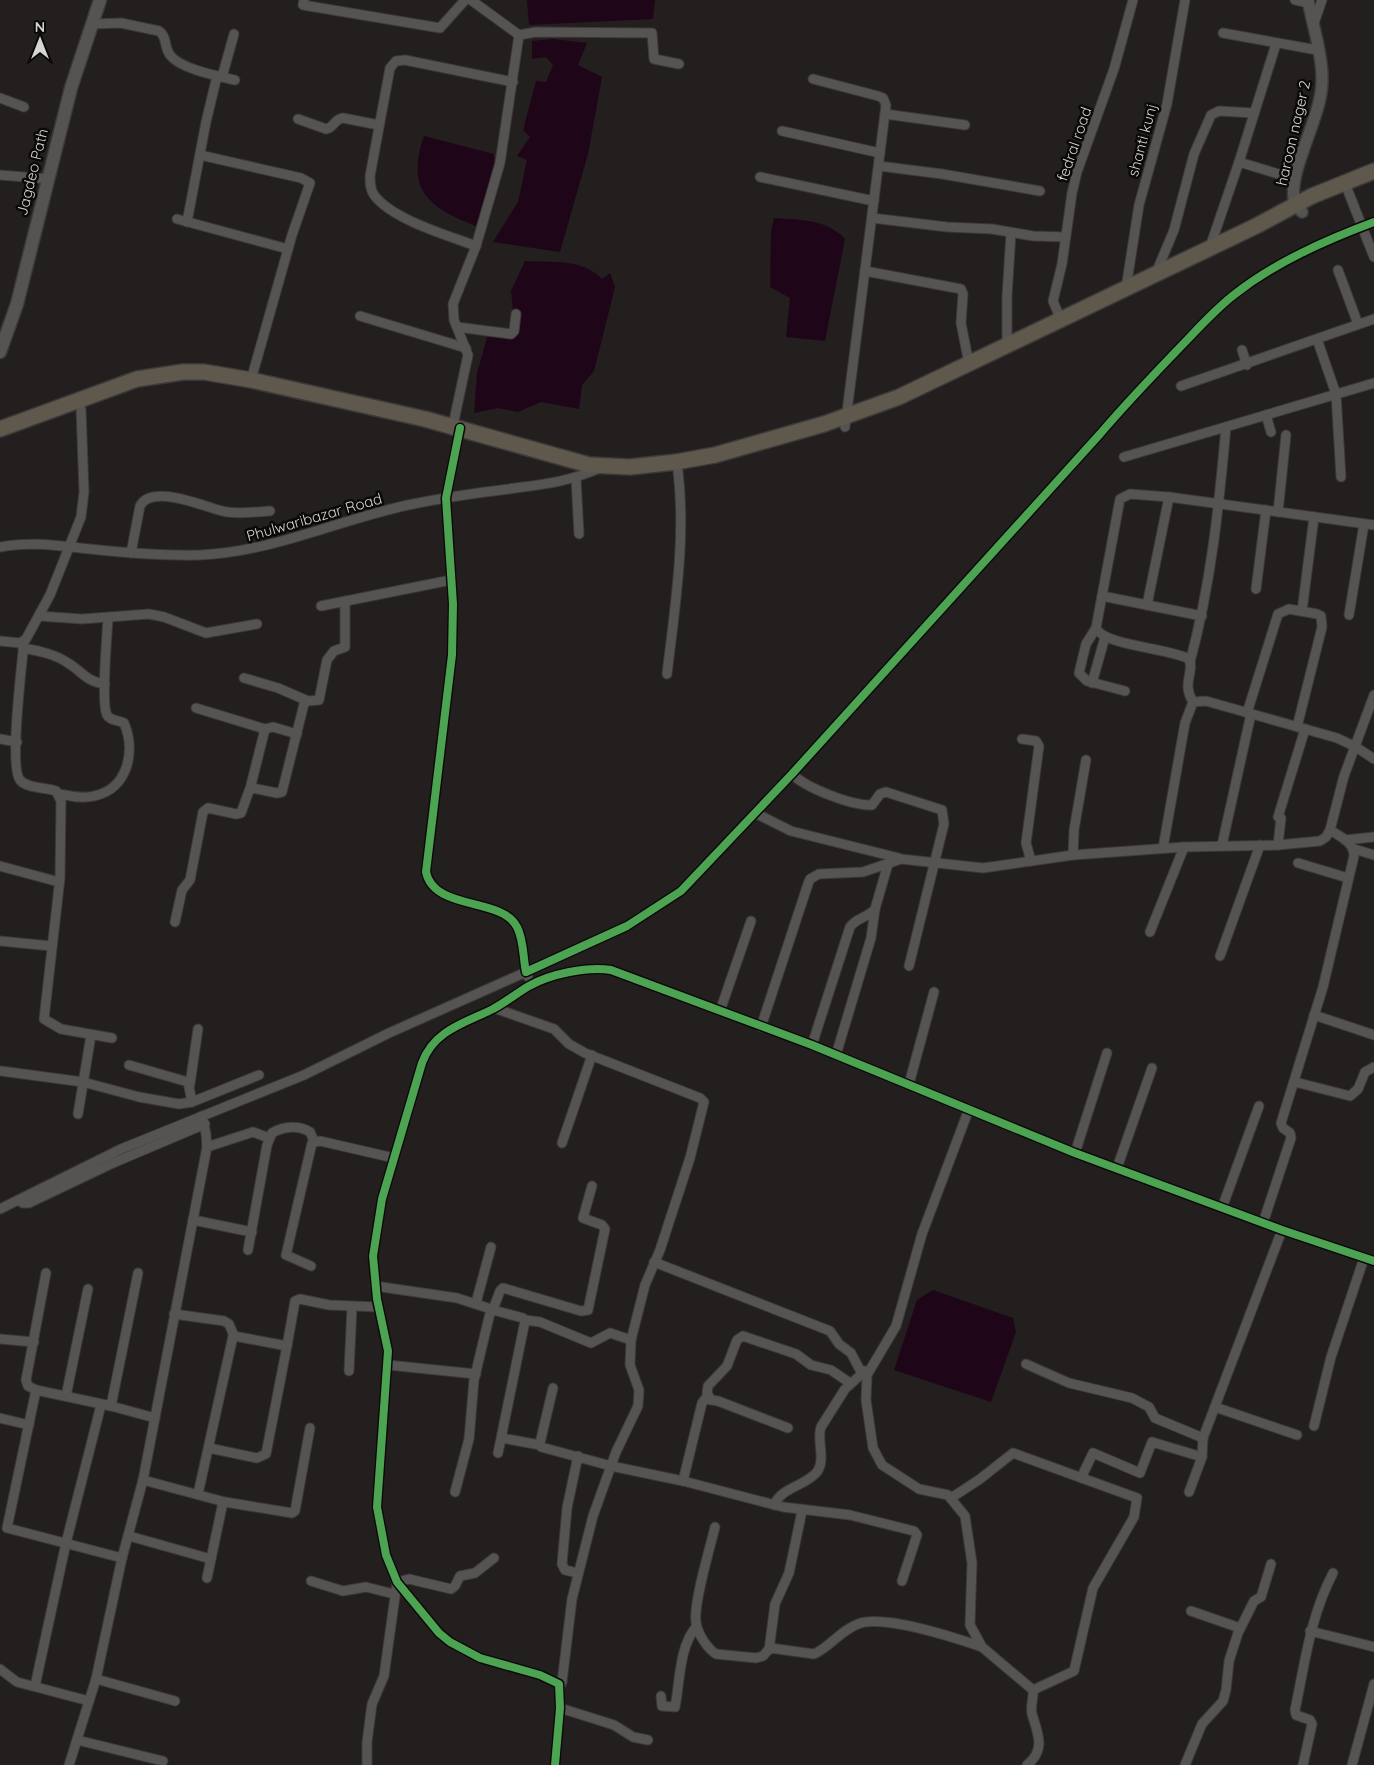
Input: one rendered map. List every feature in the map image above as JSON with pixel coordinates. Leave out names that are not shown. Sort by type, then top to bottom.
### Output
[{"type":"highway","points":[[0,429],[81,409],[140,388],[184,381],[223,384],[364,410],[424,423],[574,462],[602,467],[653,465],[715,455],[846,422],[1007,345],[1065,320],[1374,172]]},
{"type":"highway","points":[[456,431],[581,476],[616,477],[678,471],[717,464],[939,389],[1126,288],[1210,247],[1299,208],[1374,181]]},
{"type":"highway","points":[[0,438],[137,379],[162,374],[204,372],[251,380],[364,410]]},
{"type":"main road","name":"Jagdeo Path","points":[[0,352],[17,304],[70,88],[100,0]]},
{"type":"street","points":[[304,0],[303,5],[440,28],[465,0]]},
{"type":"street","points":[[471,0],[519,35],[536,32],[652,33],[654,59],[679,64]]},
{"type":"street","name":"fedral road","points":[[1065,320],[1055,308],[1053,301],[1077,172],[1107,90],[1132,0]]},
{"type":"street","name":"shanti kunj","points":[[1126,288],[1139,205],[1167,104],[1185,0]]},
{"type":"street","points":[[1295,0],[1308,2]]},
{"type":"street","points":[[1313,28],[1322,0]]},
{"type":"street","name":"haroon nager 2","points":[[1299,208],[1294,200],[1295,179],[1320,101],[1321,68],[1308,2]]},
{"type":"street","points":[[92,24],[121,23],[159,31],[164,35],[167,50],[174,59],[235,80]]},
{"type":"street","points":[[1223,33],[1317,50]]},
{"type":"street","points":[[187,222],[200,155],[220,76],[234,34]]},
{"type":"street","points":[[519,35],[500,163],[476,246],[452,304],[452,313],[466,348],[468,363],[459,394],[456,431],[446,498],[454,622],[452,655],[426,872],[427,880],[436,890],[496,912],[512,921],[519,932],[526,972],[531,984]]},
{"type":"street","points":[[1210,247],[1276,44]]},
{"type":"street","points":[[476,246],[401,215],[386,206],[373,193],[370,176],[390,68],[396,61],[417,62],[513,82]]},
{"type":"street","points":[[813,79],[883,98],[885,114],[846,422]]},
{"type":"street","points":[[0,98],[24,107]]},
{"type":"street","points":[[1156,273],[1174,230],[1194,154],[1211,115],[1219,111],[1254,113]]},
{"type":"street","points":[[885,114],[965,125]]},
{"type":"street","points":[[298,119],[326,129],[341,118],[379,125]]},
{"type":"street","points":[[782,131],[880,154]]},
{"type":"street","points":[[200,155],[301,178],[310,182],[288,249],[251,380]]},
{"type":"street","points":[[1239,162],[1295,179]]},
{"type":"street","points":[[879,166],[942,174],[1040,191]]},
{"type":"street","points":[[0,175],[48,179]]},
{"type":"street","points":[[760,177],[874,201]]},
{"type":"street","points":[[1348,191],[1374,257]]},
{"type":"street","points":[[872,218],[934,226],[980,228],[1033,236],[1065,237]]},
{"type":"street","points":[[177,219],[288,249]]},
{"type":"street","points":[[0,1209],[121,1149],[203,1120],[304,1074],[389,1032],[619,930],[663,905],[681,891],[792,774],[1126,404],[1217,309],[1242,289],[1290,259],[1374,222]]},
{"type":"street","points":[[1007,345],[1007,296],[1011,232]]},
{"type":"street","points":[[865,270],[961,289],[963,294],[961,323],[969,364]]},
{"type":"street","points":[[1338,270],[1358,324]]},
{"type":"street","points":[[457,327],[511,334],[514,331],[516,314]]},
{"type":"street","points":[[360,316],[466,348]]},
{"type":"street","points":[[1181,386],[1247,365],[1374,319]]},
{"type":"street","points":[[1317,339],[1336,394],[1341,477]]},
{"type":"street","points":[[1242,350],[1247,365]]},
{"type":"street","points":[[1124,457],[1374,383]]},
{"type":"street","points":[[81,409],[84,502],[79,524],[50,595],[24,645],[16,742],[16,768],[21,782],[52,789],[59,794],[80,797],[104,793],[116,784],[127,764],[131,750],[130,740],[124,723],[108,716],[105,684],[108,618]]},
{"type":"street","points":[[1266,415],[1271,432]]},
{"type":"street","points":[[1163,848],[1185,723],[1193,702],[1187,686],[1190,662],[1202,616],[1220,503],[1226,427]]},
{"type":"street","points":[[1278,512],[1286,435]]},
{"type":"street","name":"Phulwaribazar Road","points":[[0,547],[26,544],[131,553],[182,555],[246,550],[271,545],[332,524],[381,512],[446,498],[581,476],[602,467]]},
{"type":"street","points":[[667,674],[680,554],[681,512],[678,471]]},
{"type":"street","points":[[579,534],[581,476]]},
{"type":"street","points":[[1126,691],[1092,683],[1082,677],[1079,668],[1086,644],[1096,628],[1120,499],[1130,494],[1220,503],[1369,524],[1349,615]]},
{"type":"street","points":[[131,553],[140,506],[142,501],[151,497],[185,500],[229,512],[270,511]]},
{"type":"street","points":[[1147,605],[1169,497]]},
{"type":"street","points":[[1256,589],[1266,510]]},
{"type":"street","points":[[1302,611],[1314,517]]},
{"type":"street","points":[[321,606],[451,580]]},
{"type":"street","points":[[1102,596],[1202,616]]},
{"type":"street","points":[[244,678],[278,688],[305,700],[313,702],[319,700],[327,660],[334,651],[345,647],[345,601]]},
{"type":"street","points":[[1222,845],[1249,714],[1278,614],[1289,609],[1321,616],[1322,627],[1301,728],[1279,817],[1278,845]]},
{"type":"street","points":[[39,616],[67,619],[155,615],[206,633],[257,624]]},
{"type":"street","points":[[1096,628],[1105,638],[1179,655],[1190,662]]},
{"type":"street","points":[[1092,683],[1105,638]]},
{"type":"street","points":[[0,641],[24,645],[59,658],[75,668],[90,681],[105,684]]},
{"type":"street","points":[[755,813],[791,831],[901,859],[983,868],[1072,855],[1163,848],[1278,845],[1320,841],[1326,838],[1330,830],[1344,776],[1374,698]]},
{"type":"street","points":[[250,789],[282,792],[305,700]]},
{"type":"street","points":[[1193,702],[1206,701],[1337,738],[1356,746],[1363,754],[1374,759]]},
{"type":"street","points":[[196,708],[265,729],[273,727],[297,734]]},
{"type":"street","points":[[175,922],[182,890],[190,880],[203,812],[208,808],[236,814],[241,812],[250,789],[265,729]]},
{"type":"street","points":[[0,739],[16,742]]},
{"type":"street","points":[[1022,739],[1036,741],[1039,746],[1026,843],[1031,861]]},
{"type":"street","points":[[1072,855],[1074,830],[1086,760]]},
{"type":"street","points":[[792,774],[812,788],[861,804],[872,805],[880,794],[886,792],[942,810],[944,819],[935,862],[909,966]]},
{"type":"street","points":[[59,794],[62,814],[59,882],[44,1019],[61,1029],[112,1038]]},
{"type":"street","points":[[1330,830],[1354,849],[1374,855]]},
{"type":"street","points":[[1345,840],[1374,837]]},
{"type":"street","points":[[1220,956],[1260,845]]},
{"type":"street","points":[[1150,932],[1184,847]]},
{"type":"street","points":[[1263,1223],[1291,1138],[1290,1133],[1282,1128],[1281,1123],[1295,1082],[1335,941],[1354,849]]},
{"type":"street","points":[[761,1027],[810,879],[825,873],[863,872],[901,859]]},
{"type":"street","points":[[1298,863],[1348,878]]},
{"type":"street","points":[[836,1055],[871,938],[875,909],[888,864]]},
{"type":"street","points":[[0,866],[59,882]]},
{"type":"street","points":[[812,1046],[850,927],[854,922],[871,914],[875,909]]},
{"type":"street","points":[[720,1011],[751,921]]},
{"type":"street","points":[[0,942],[51,946]]},
{"type":"street","points":[[560,1686],[540,1675],[487,1660],[458,1648],[439,1633],[397,1582],[388,1565],[377,1507],[388,1365],[386,1337],[378,1307],[373,1268],[375,1234],[394,1158],[422,1062],[430,1046],[443,1033],[494,1008],[531,984],[585,969],[602,969],[836,1055],[1075,1153],[1282,1230],[1374,1260]]},
{"type":"street","points":[[909,1084],[934,992]]},
{"type":"street","points":[[494,1008],[554,1029],[570,1044],[592,1055],[664,1082],[700,1098],[704,1102],[690,1158],[641,1296],[630,1340],[630,1365],[639,1390],[638,1406],[611,1466],[593,1516],[578,1573],[572,1599],[560,1686],[555,1765]]},
{"type":"street","points":[[1314,1015],[1374,1035]]},
{"type":"street","points":[[192,1102],[190,1084],[198,1029]]},
{"type":"street","points":[[78,1114],[91,1035]]},
{"type":"street","points":[[1075,1153],[1107,1053]]},
{"type":"street","points":[[562,1143],[592,1055]]},
{"type":"street","points":[[130,1065],[184,1080],[190,1084]]},
{"type":"street","points":[[1295,1082],[1350,1096],[1358,1089],[1365,1072],[1374,1067]]},
{"type":"street","points":[[1117,1168],[1152,1068]]},
{"type":"street","points":[[1,1071],[83,1082],[161,1102],[180,1104],[192,1102],[259,1075]]},
{"type":"street","points":[[1222,1208],[1259,1106]]},
{"type":"street","points":[[774,1505],[783,1491],[797,1486],[817,1472],[820,1460],[819,1432],[841,1394],[850,1383],[867,1371],[886,1347],[896,1326],[922,1234],[969,1109]]},
{"type":"street","points":[[69,1765],[96,1679],[122,1558],[144,1480],[207,1147],[203,1120]]},
{"type":"street","points":[[248,1250],[269,1138],[277,1130],[300,1127],[310,1132],[314,1141]]},
{"type":"street","points":[[207,1147],[253,1132],[269,1138]]},
{"type":"street","points":[[314,1141],[394,1158]]},
{"type":"street","points":[[311,1266],[286,1255],[310,1146],[314,1141]]},
{"type":"street","points":[[455,1492],[471,1430],[476,1374],[492,1311],[500,1291],[504,1288],[581,1311],[588,1310],[605,1229],[602,1224],[583,1218],[592,1186]]},
{"type":"street","points":[[192,1220],[252,1232]]},
{"type":"street","points":[[1189,1492],[1202,1457],[1203,1438],[1282,1230]]},
{"type":"street","points":[[476,1303],[491,1247]]},
{"type":"street","points":[[1314,1426],[1331,1357],[1364,1258]]},
{"type":"street","points":[[654,1262],[830,1331],[838,1344],[851,1353],[859,1369],[867,1371]]},
{"type":"street","points":[[46,1273],[26,1384],[36,1390],[111,1406],[155,1418]]},
{"type":"street","points":[[111,1406],[138,1273]]},
{"type":"street","points":[[375,1286],[476,1303],[492,1311],[540,1322],[591,1343],[610,1333],[630,1340]]},
{"type":"street","points":[[66,1396],[88,1289]]},
{"type":"street","points":[[209,1448],[257,1458],[266,1454],[295,1300],[352,1307],[378,1307]]},
{"type":"street","points":[[349,1372],[352,1307]]},
{"type":"street","points":[[174,1314],[228,1322],[233,1336],[198,1494]]},
{"type":"street","points":[[498,1453],[525,1320]]},
{"type":"street","points":[[233,1336],[287,1346]]},
{"type":"street","points":[[788,1428],[710,1398],[707,1393],[708,1386],[726,1369],[738,1340],[744,1336],[796,1354],[811,1365],[831,1370],[850,1383]]},
{"type":"street","points":[[0,1339],[34,1342]]},
{"type":"street","points":[[1026,1364],[1069,1384],[1137,1400],[1149,1407],[1155,1418],[1203,1438]]},
{"type":"street","points":[[388,1365],[476,1374]]},
{"type":"street","points":[[867,1371],[866,1400],[873,1448],[879,1462],[919,1489],[944,1493],[952,1498],[961,1509],[967,1524],[972,1563],[969,1619],[973,1634],[982,1647],[1033,1690]]},
{"type":"street","points":[[540,1445],[553,1388]]},
{"type":"street","points":[[36,1390],[3,1529],[122,1558]]},
{"type":"street","points":[[683,1480],[702,1403],[710,1398]]},
{"type":"street","points":[[35,1686],[66,1543],[101,1405]]},
{"type":"street","points":[[1215,1407],[1297,1435]]},
{"type":"street","points":[[0,1418],[29,1425]]},
{"type":"street","points":[[144,1480],[223,1502],[294,1512],[310,1428]]},
{"type":"street","points":[[502,1438],[540,1445],[611,1466],[683,1480],[774,1505],[802,1511],[850,1515],[916,1532],[902,1581]]},
{"type":"street","points":[[1081,1478],[1093,1453],[1140,1473],[1152,1442],[1202,1457]]},
{"type":"street","points":[[952,1498],[1013,1453],[1137,1498],[1134,1517],[1093,1588],[1074,1671],[1033,1690]]},
{"type":"street","points":[[578,1456],[567,1508],[562,1564],[565,1570],[578,1573]]},
{"type":"street","points":[[207,1578],[223,1502]]},
{"type":"street","points":[[769,1650],[775,1604],[789,1573],[802,1511]]},
{"type":"street","points":[[715,1527],[696,1613],[696,1626],[711,1650],[716,1654],[756,1658],[762,1657],[769,1650],[776,1648],[814,1654],[848,1628],[866,1622],[909,1626],[982,1647]]},
{"type":"street","points":[[129,1536],[211,1559]]},
{"type":"street","points":[[397,1582],[409,1579],[453,1588],[460,1576],[475,1573],[494,1558]]},
{"type":"street","points":[[1185,1765],[1202,1724],[1223,1700],[1229,1661],[1240,1628],[1254,1602],[1261,1598],[1271,1564]]},
{"type":"street","points":[[1303,1765],[1312,1724],[1310,1720],[1296,1715],[1295,1710],[1310,1631],[1319,1601],[1333,1573]]},
{"type":"street","points":[[311,1581],[343,1591],[366,1587],[394,1594]]},
{"type":"street","points":[[366,1765],[372,1704],[384,1676],[397,1582]]},
{"type":"street","points":[[1191,1611],[1240,1628]]},
{"type":"street","points":[[661,1696],[662,1706],[675,1707],[687,1645],[691,1633],[696,1626]]},
{"type":"street","points":[[1310,1631],[1374,1647]]},
{"type":"street","points":[[0,1669],[6,1671],[17,1682],[89,1701]]},
{"type":"street","points":[[96,1679],[175,1701]]},
{"type":"street","points":[[1352,1765],[1374,1684]]},
{"type":"street","points":[[1027,1765],[1036,1758],[1038,1751],[1038,1728],[1032,1707],[1033,1690]]},
{"type":"street","points":[[560,1708],[614,1726],[633,1737],[648,1740]]},
{"type":"street","points":[[77,1740],[163,1761]]},
{"type":"shaded area","points":[[527,0],[655,0],[653,19],[529,25]]},
{"type":"shaded area","points":[[553,39],[587,43],[578,65],[602,77],[588,154],[560,252],[493,242],[518,202],[527,160],[517,156],[530,137],[523,130],[536,81],[546,82],[553,65],[546,57],[532,59],[532,41]]},
{"type":"shaded area","points":[[424,136],[494,154],[494,173],[476,226],[445,212],[425,194],[420,183],[418,170],[419,155]]},
{"type":"shaded area","points":[[774,218],[803,220],[821,224],[838,232],[845,239],[825,341],[786,337],[790,298],[770,287],[771,231]]},
{"type":"shaded area","points":[[525,261],[576,265],[594,272],[602,279],[610,273],[615,287],[594,371],[582,385],[579,409],[541,402],[518,412],[498,408],[474,413],[477,373],[489,331],[511,334],[514,320],[511,291]]},
{"type":"shaded area","points":[[933,1290],[1013,1318],[1016,1332],[991,1402],[894,1370],[917,1300]]},
{"type":"cycle path","points":[[460,428],[446,498],[453,604],[452,655],[426,872],[432,884],[441,893],[454,899],[498,911],[509,918],[519,932],[526,972],[627,926],[681,891],[792,774],[1132,398],[1211,315],[1251,282],[1284,262],[1320,244],[1374,222]]},
{"type":"cycle path","points":[[555,1765],[560,1708],[559,1684],[540,1675],[480,1658],[450,1642],[439,1633],[397,1582],[386,1555],[377,1507],[388,1351],[377,1299],[373,1256],[382,1199],[422,1063],[427,1052],[442,1035],[493,1009],[529,986],[547,978],[580,970],[611,970],[812,1045],[1075,1153],[1282,1230],[1374,1261]]}]
